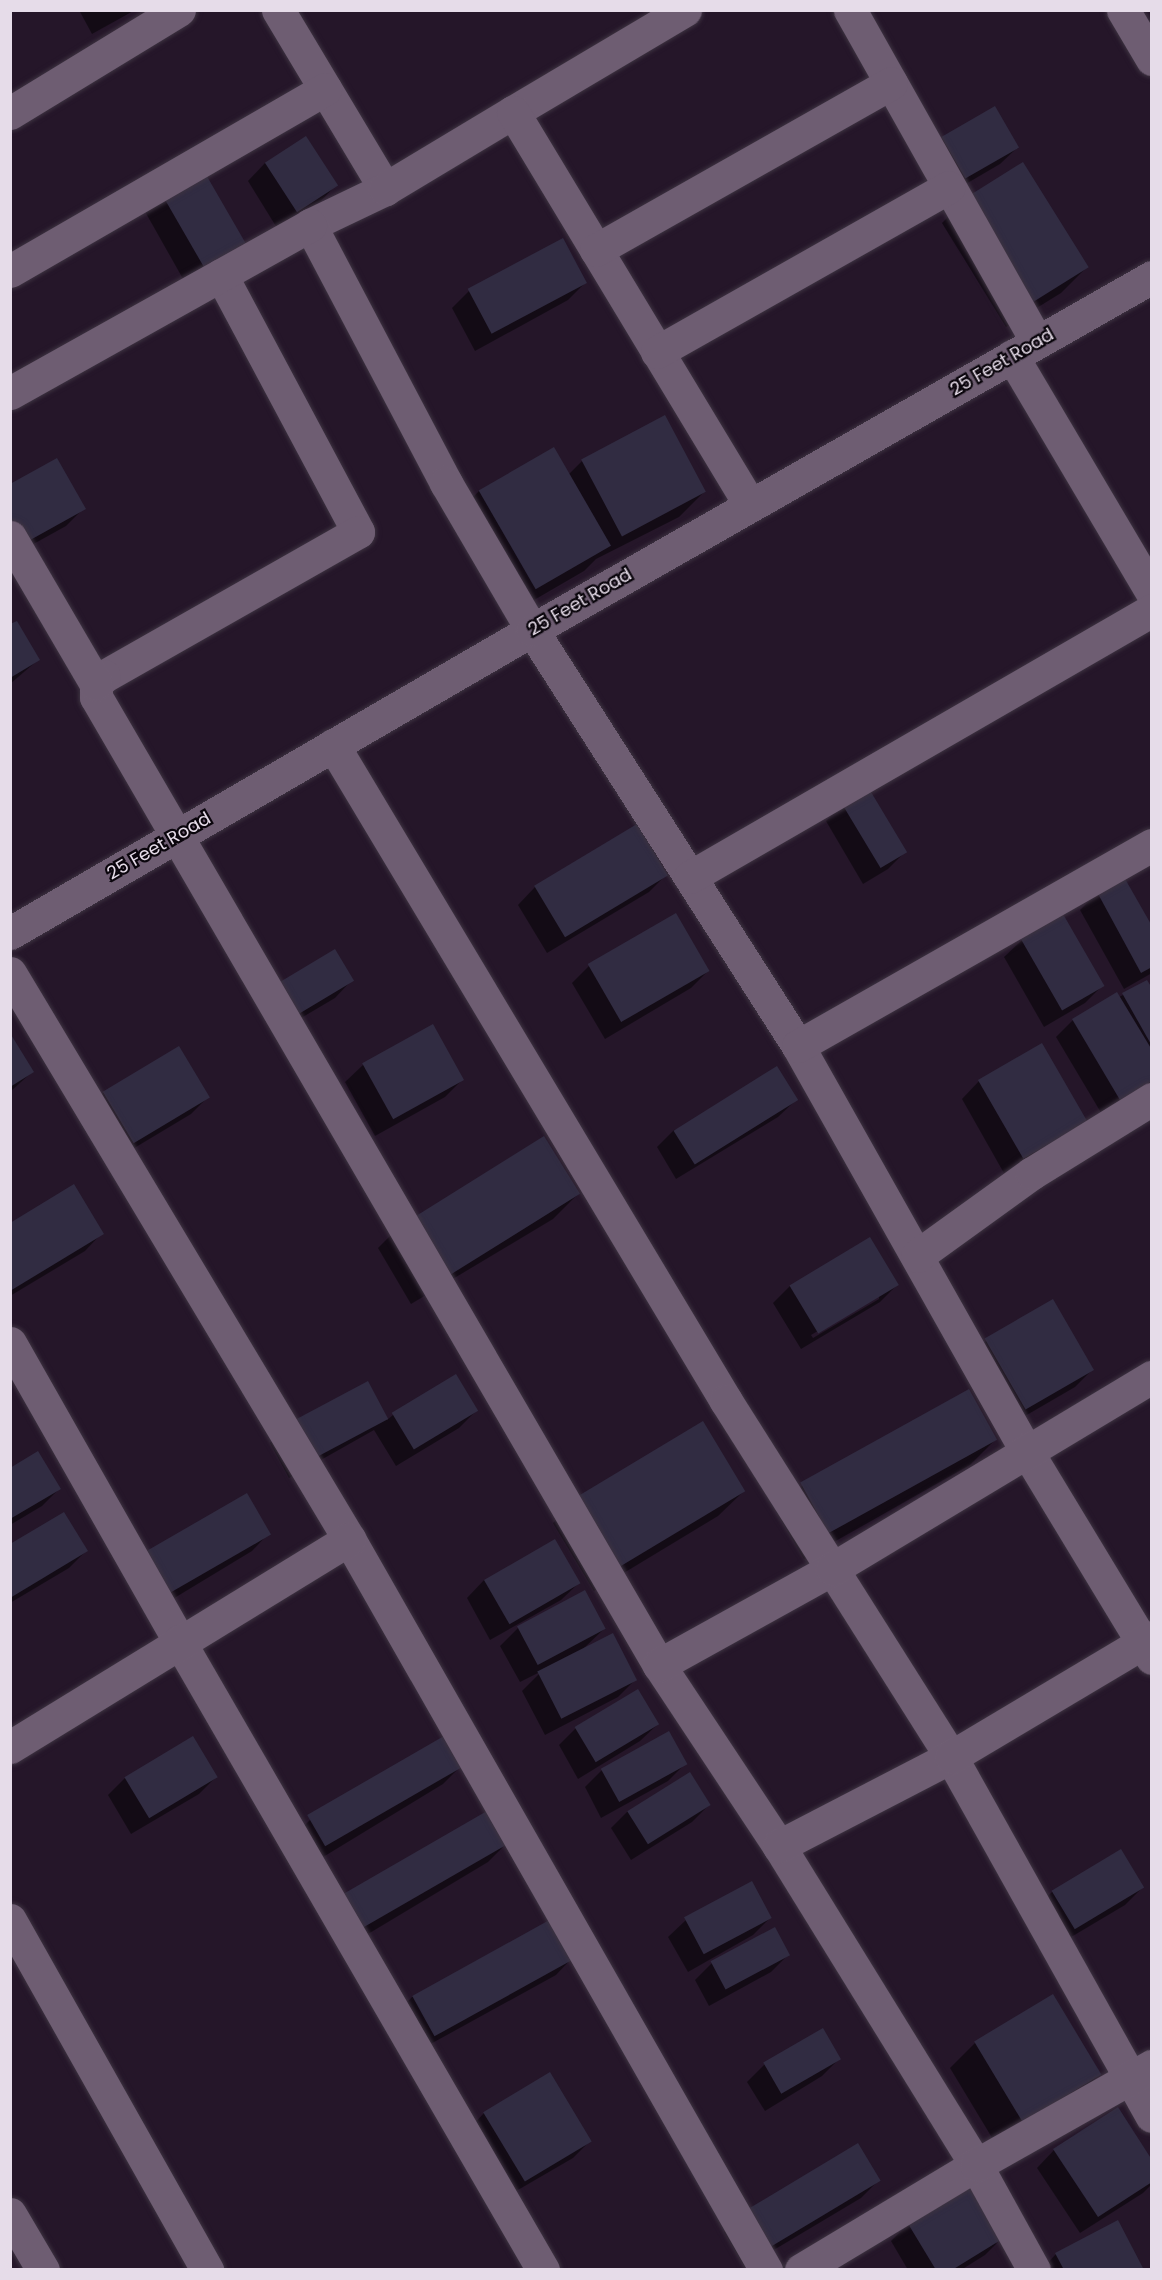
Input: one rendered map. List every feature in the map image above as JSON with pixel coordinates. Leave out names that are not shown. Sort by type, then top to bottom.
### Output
[{"type":"street","points":[[10,113],[179,10]]},
{"type":"street","points":[[278,10],[385,189]]},
{"type":"street","points":[[10,393],[310,225],[385,189],[685,10]]},
{"type":"street","points":[[850,10],[949,187],[1024,349],[1152,593]]},
{"type":"street","points":[[1124,10],[1152,59]]},
{"type":"street","points":[[596,250],[891,83]]},
{"type":"street","points":[[10,271],[325,89]]},
{"type":"street","points":[[513,112],[750,505]]},
{"type":"street","points":[[657,352],[949,187]]},
{"type":"street","points":[[310,225],[446,483],[532,630],[798,1046],[1026,1450],[1148,1646],[951,1758],[779,1846]]},
{"type":"street","points":[[96,684],[104,675],[358,532],[221,275]]},
{"type":"street","name":"25 Feet Road","points":[[13,925],[175,837],[1024,349],[1150,282]]},
{"type":"street","points":[[10,537],[96,684],[96,697],[175,837],[659,1665],[779,1846],[976,2165],[1034,2270]]},
{"type":"street","points":[[690,877],[1152,610]]},
{"type":"street","points":[[333,745],[726,1401],[951,1758],[1141,2072],[1152,2116]]},
{"type":"street","points":[[798,1046],[1152,845]]},
{"type":"street","points":[[10,973],[349,1539],[766,2270]]},
{"type":"street","points":[[917,1256],[1032,1173],[1152,1100]]},
{"type":"street","points":[[10,1343],[179,1641],[543,2270]]},
{"type":"street","points":[[659,1665],[832,1569],[1026,1450],[1152,1377]]},
{"type":"street","points":[[10,1747],[179,1641],[349,1539]]},
{"type":"street","points":[[10,1920],[207,2270]]},
{"type":"street","points":[[801,2270],[976,2165],[1141,2072]]},
{"type":"street","points":[[10,2214],[44,2270]]},
{"type":"building","points":[[995,106],[1019,148],[965,179],[941,137]]},
{"type":"building","points":[[306,136],[338,185],[297,212],[265,163]]},
{"type":"building","points":[[1023,162],[1089,267],[1032,303],[966,198]]},
{"type":"building","points":[[201,166],[251,253],[209,277],[159,190]]},
{"type":"building","points":[[563,238],[587,283],[492,334],[468,289]]},
{"type":"building","points":[[665,415],[706,492],[622,536],[581,460]]},
{"type":"building","points":[[554,447],[611,546],[536,589],[479,490]]},
{"type":"building","points":[[57,458],[86,509],[23,544],[10,521],[10,484]]},
{"type":"building","points":[[17,621],[40,660],[10,678],[10,624]]},
{"type":"building","points":[[868,787],[907,852],[881,868],[841,803]]},
{"type":"building","points":[[637,824],[668,875],[565,937],[534,886]]},
{"type":"building","points":[[1124,877],[1152,926],[1152,967],[1141,973],[1097,892]]},
{"type":"building","points":[[676,913],[710,971],[621,1022],[588,964]]},
{"type":"building","points":[[1063,914],[1104,986],[1062,1010],[1021,938]]},
{"type":"building","points":[[335,949],[354,981],[292,1018],[273,986]]},
{"type":"building","points":[[1147,980],[1152,988],[1152,1046],[1122,993]]},
{"type":"building","points":[[1117,992],[1152,1050],[1152,1081],[1120,1100],[1072,1019]]},
{"type":"building","points":[[433,1024],[464,1080],[393,1119],[362,1063]]},
{"type":"building","points":[[10,1033],[34,1072],[10,1087]]},
{"type":"building","points":[[1042,1043],[1088,1122],[1023,1159],[978,1080]]},
{"type":"building","points":[[179,1046],[210,1097],[134,1143],[103,1092]]},
{"type":"building","points":[[777,1066],[798,1100],[695,1165],[674,1131]]},
{"type":"building","points":[[544,1136],[580,1194],[439,1282],[403,1224]]},
{"type":"building","points":[[74,1184],[104,1234],[10,1291],[10,1223]]},
{"type":"building","points":[[870,1237],[899,1285],[818,1333],[789,1285]]},
{"type":"building","points":[[1053,1299],[1094,1370],[1026,1410],[985,1338]]},
{"type":"building","points":[[456,1374],[478,1411],[414,1449],[392,1413]]},
{"type":"building","points":[[368,1381],[388,1419],[307,1462],[287,1424]]},
{"type":"building","points":[[969,1389],[997,1440],[828,1533],[800,1483]]},
{"type":"building","points":[[703,1421],[745,1491],[619,1567],[577,1497]]},
{"type":"building","points":[[38,1451],[61,1489],[10,1519],[10,1468]]},
{"type":"building","points":[[247,1493],[271,1535],[164,1597],[140,1555]]},
{"type":"building","points":[[64,1512],[88,1551],[10,1598],[10,1544]]},
{"type":"building","points":[[555,1539],[580,1583],[509,1624],[484,1580]]},
{"type":"building","points":[[585,1590],[606,1629],[538,1665],[517,1626]]},
{"type":"building","points":[[613,1633],[637,1680],[561,1719],[537,1672]]},
{"type":"building","points":[[638,1689],[659,1724],[596,1762],[575,1727]]},
{"type":"building","points":[[669,1731],[687,1764],[619,1802],[601,1769]]},
{"type":"building","points":[[193,1736],[218,1777],[149,1818],[124,1777]]},
{"type":"building","points":[[444,1736],[462,1767],[325,1846],[307,1815]]},
{"type":"building","points":[[690,1772],[711,1805],[648,1844],[627,1811]]},
{"type":"building","points":[[487,1811],[506,1845],[359,1930],[340,1896]]},
{"type":"building","points":[[1121,1849],[1144,1888],[1075,1929],[1052,1891]]},
{"type":"building","points":[[752,1881],[772,1918],[704,1954],[684,1917]]},
{"type":"building","points":[[553,1918],[575,1958],[434,2036],[412,1996]]},
{"type":"building","points":[[775,1927],[790,1955],[726,1990],[711,1961]]},
{"type":"building","points":[[1053,1994],[1101,2075],[1023,2122],[974,2041]]},
{"type":"building","points":[[823,2028],[841,2059],[781,2094],[763,2062]]},
{"type":"building","points":[[550,2072],[592,2141],[525,2182],[483,2112]]},
{"type":"building","points":[[1118,2107],[1152,2160],[1152,2182],[1098,2217],[1053,2149]]},
{"type":"building","points":[[858,2143],[881,2181],[762,2252],[740,2214]]},
{"type":"building","points":[[972,2184],[1004,2238],[952,2270],[936,2270],[907,2222]]},
{"type":"building","points":[[1118,2220],[1144,2270],[1064,2270],[1055,2253]]}]
